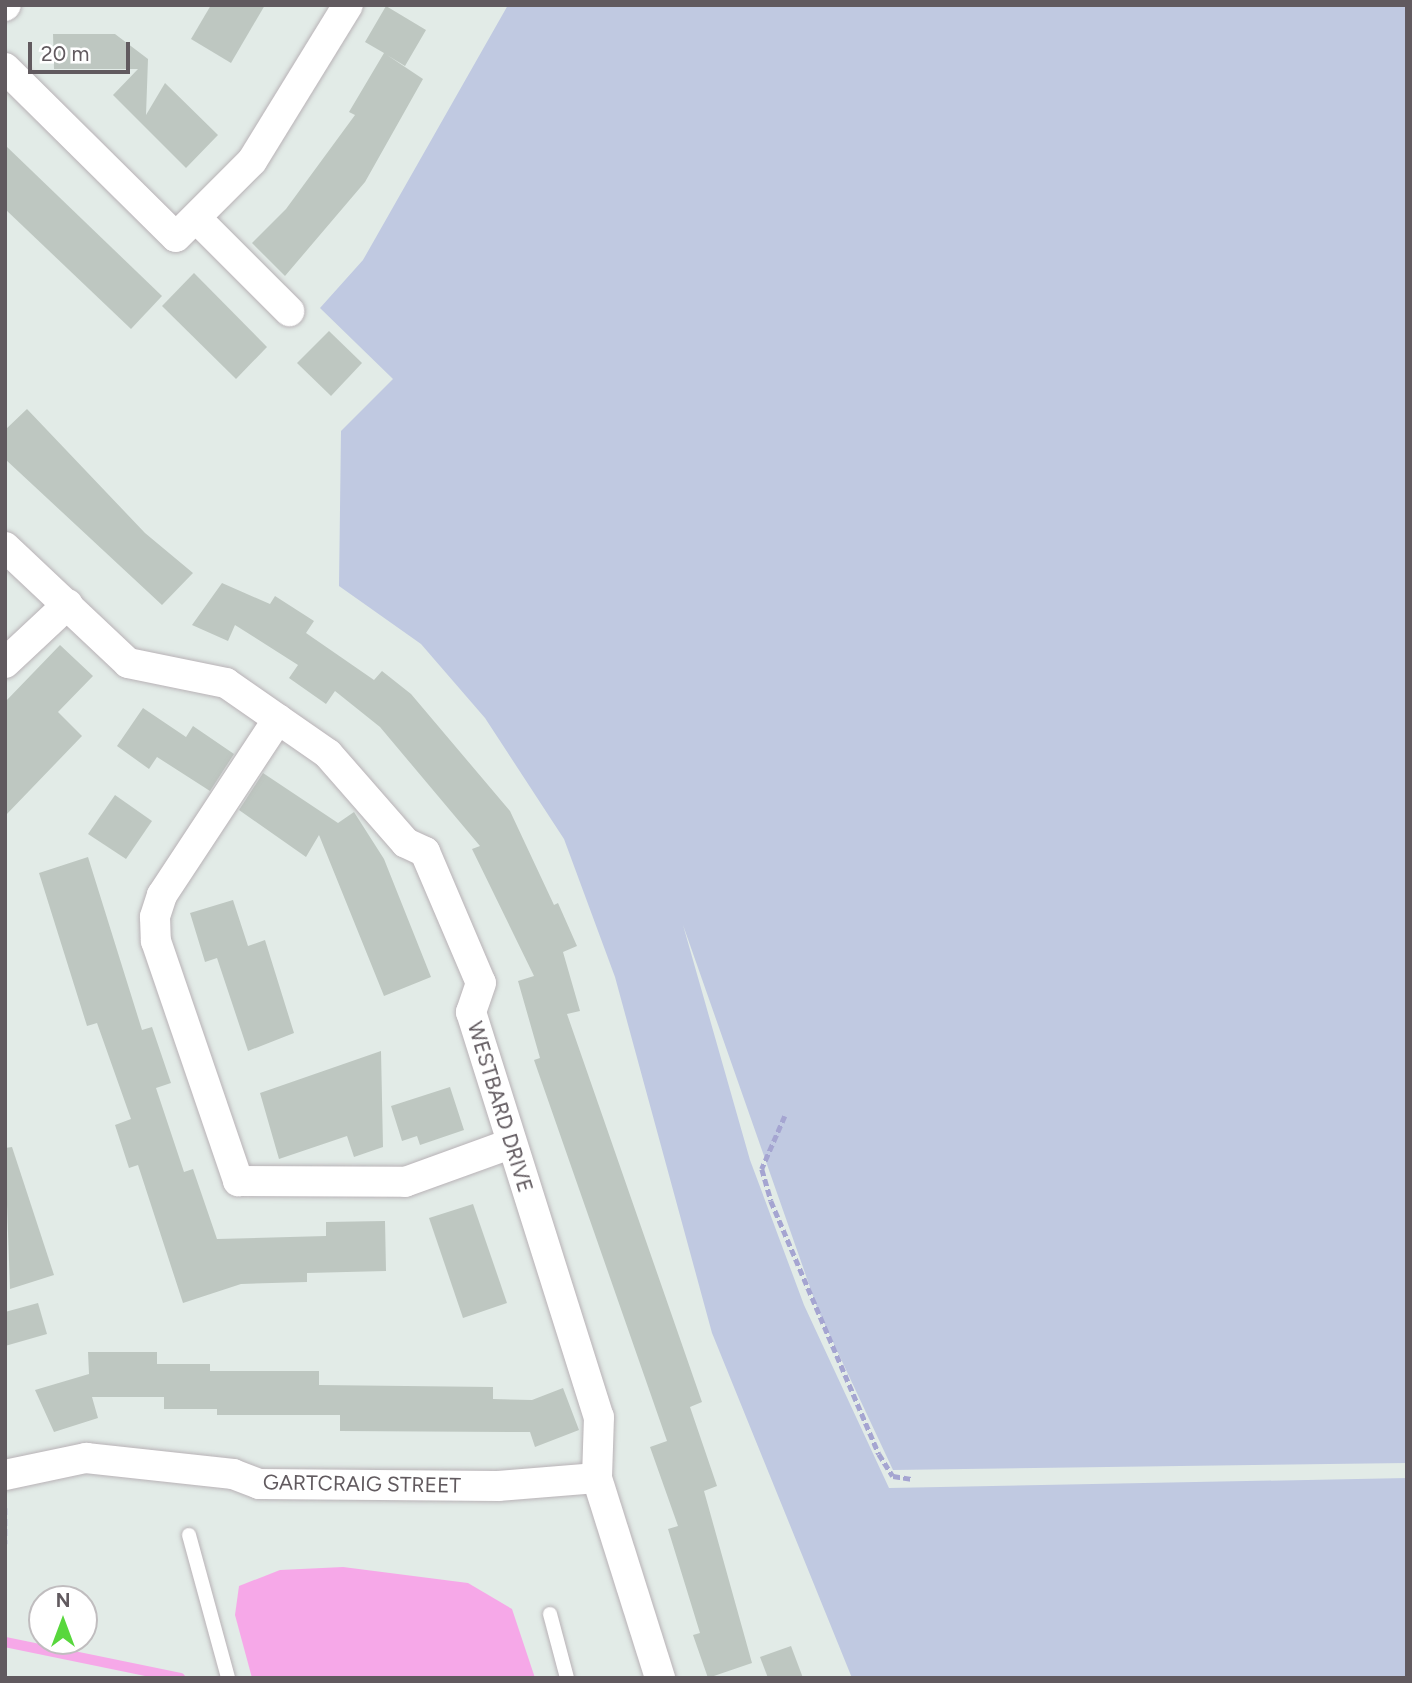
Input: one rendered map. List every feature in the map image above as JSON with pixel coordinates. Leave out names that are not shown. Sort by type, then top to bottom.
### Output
[{"type":"street","points":[[5,68],[176,237],[252,161],[348,5]]},
{"type":"street","points":[[196,218],[289,311]]},
{"type":"street","name":"WESTBARD DRIVE","points":[[5,547],[128,663],[226,683],[328,754],[406,843],[425,852],[481,983],[471,1012],[510,1144],[599,1417],[597,1478],[660,1678]]},
{"type":"street","points":[[5,663],[68,604]]},
{"type":"street","points":[[278,719],[162,895],[155,917],[156,941],[238,1181],[405,1182],[510,1144]]},
{"type":"street","name":"GARTCRAIG STREET","points":[[5,1475],[86,1458],[233,1474],[259,1484],[498,1486],[597,1478]]},
{"type":"lane","points":[[189,1535],[228,1678]]},
{"type":"lane","points":[[550,1614],[567,1678]]},
{"type":"path","points":[[785,1116],[762,1169],[771,1201],[879,1454],[893,1476],[913,1479]]},
{"type":"path","points":[[5,1508],[5,1544]]},
{"type":"shaded area","points":[[508,5],[1407,5],[1407,1463],[893,1470],[818,1310],[683,925],[750,1160],[804,1305],[889,1488],[1407,1478],[1407,1678],[852,1678],[712,1333],[615,977],[564,839],[485,718],[421,644],[339,586],[341,431],[393,379],[320,308],[363,260]]},
{"type":"shaded area","points":[[343,1567],[468,1583],[512,1609],[535,1678],[252,1678],[235,1615],[239,1586],[280,1570]]},
{"type":"building","points":[[211,5],[265,5],[231,63],[191,39]]},
{"type":"building","points":[[386,6],[426,30],[405,66],[387,55],[423,79],[365,182],[285,276],[252,243],[286,209],[355,115],[349,112],[384,53],[365,42]]},
{"type":"building","points":[[53,34],[115,34],[148,59],[146,115],[165,83],[218,135],[186,168],[113,95],[138,69],[54,69]]},
{"type":"building","points":[[5,145],[162,296],[131,329],[5,209]]},
{"type":"building","points":[[194,273],[267,347],[236,379],[162,306]]},
{"type":"building","points":[[329,331],[362,363],[331,396],[297,363]]},
{"type":"building","points":[[27,409],[145,533],[193,573],[162,605],[5,459],[5,430]]},
{"type":"building","points":[[222,583],[270,604],[275,596],[314,621],[306,633],[374,680],[382,671],[411,694],[510,811],[554,905],[558,903],[577,946],[563,952],[580,1011],[567,1014],[702,1402],[690,1407],[717,1486],[704,1491],[752,1663],[708,1678],[693,1635],[700,1633],[668,1529],[678,1526],[650,1447],[667,1441],[534,1060],[540,1058],[518,981],[534,976],[472,849],[480,846],[380,727],[335,691],[326,704],[289,678],[298,665],[235,625],[228,641],[192,625]]},
{"type":"building","points":[[60,645],[93,676],[58,712],[82,736],[5,816],[5,702]]},
{"type":"building","points":[[143,708],[186,737],[193,726],[234,754],[210,791],[157,757],[149,769],[117,746]]},
{"type":"building","points":[[263,773],[338,823],[354,812],[384,859],[431,977],[384,996],[319,835],[306,857],[239,810]]},
{"type":"building","points":[[115,795],[152,821],[126,859],[88,834]]},
{"type":"building","points":[[88,857],[142,1030],[152,1027],[171,1083],[156,1088],[184,1172],[193,1169],[217,1239],[326,1236],[326,1222],[385,1221],[386,1271],[307,1273],[307,1282],[241,1284],[183,1303],[138,1165],[129,1168],[115,1125],[131,1119],[97,1023],[87,1026],[39,873]]},
{"type":"building","points":[[233,900],[248,946],[265,940],[294,1033],[248,1051],[217,958],[205,962],[190,913]]},
{"type":"building","points":[[381,1051],[383,1147],[354,1157],[347,1136],[279,1159],[260,1093]]},
{"type":"building","points":[[450,1087],[464,1130],[420,1145],[417,1136],[402,1141],[391,1106]]},
{"type":"building","points":[[12,1147],[54,1275],[10,1289],[5,1148]]},
{"type":"building","points":[[473,1204],[507,1303],[463,1318],[429,1218]]},
{"type":"building","points":[[38,1303],[47,1334],[5,1346],[5,1312]]},
{"type":"building","points":[[88,1352],[157,1352],[157,1364],[210,1364],[210,1371],[319,1371],[319,1385],[493,1387],[493,1399],[532,1400],[563,1388],[579,1430],[535,1447],[530,1432],[340,1431],[340,1415],[217,1415],[217,1409],[164,1409],[164,1397],[92,1397],[98,1418],[54,1432],[35,1390],[89,1374]]},
{"type":"building","points":[[791,1646],[803,1678],[768,1678],[760,1657]]},
{"type":"waterway","points":[[5,1642],[180,1678]]}]
